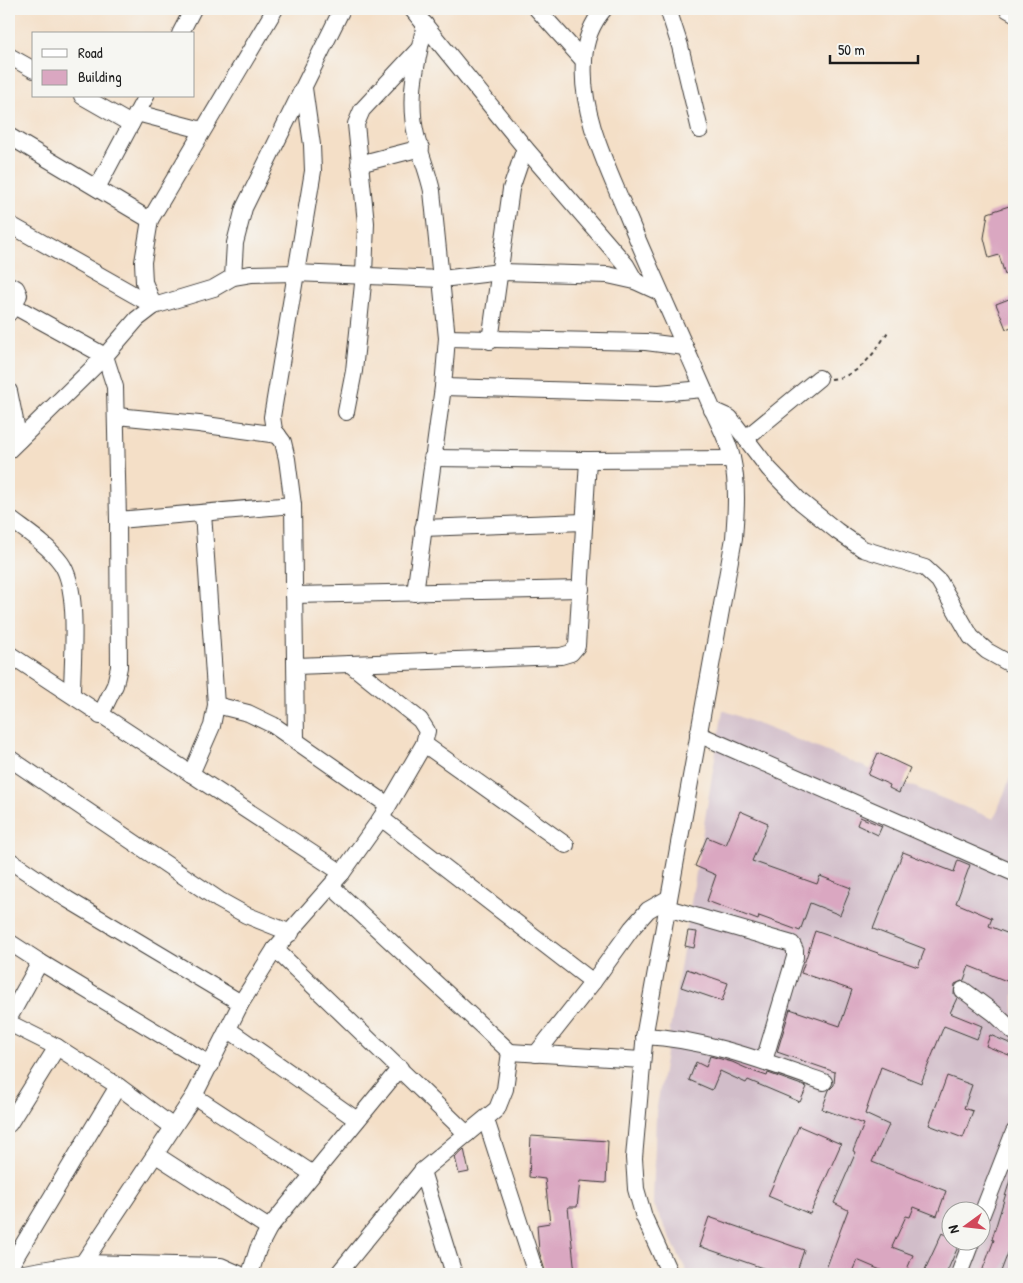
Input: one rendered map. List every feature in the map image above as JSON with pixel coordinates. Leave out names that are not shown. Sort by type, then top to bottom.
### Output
[{"type":"street","points":[[181,32],[193,9]]},
{"type":"street","points":[[154,306],[144,282],[143,262],[150,220],[275,9]]},
{"type":"street","points":[[233,278],[235,243],[244,208],[342,9]]},
{"type":"street","points":[[412,9],[524,148],[626,265],[635,280]]},
{"type":"street","points":[[537,9],[584,61]]},
{"type":"street","points":[[604,9],[594,20],[588,37],[584,61],[586,95],[596,139],[659,292],[685,347],[732,459],[737,509],[734,538],[644,1036],[634,1158],[636,1189],[644,1217],[670,1274]]},
{"type":"street","points":[[668,9],[680,46],[700,130]]},
{"type":"street","points":[[1007,9],[1014,13]]},
{"type":"street","points":[[415,593],[443,388],[447,338],[432,191],[416,135],[413,99],[414,68],[425,24]]},
{"type":"street","points":[[346,412],[354,371],[364,274],[366,223],[356,124],[362,110],[420,48]]},
{"type":"street","points":[[10,59],[32,69]]},
{"type":"street","points":[[296,739],[293,505],[283,442],[274,430],[272,417],[313,171],[312,145],[304,88]]},
{"type":"street","points":[[87,98],[134,118],[202,130]]},
{"type":"street","points":[[97,188],[145,98]]},
{"type":"street","points":[[9,136],[150,220]]},
{"type":"street","points":[[359,164],[420,148]]},
{"type":"street","points":[[490,341],[510,189],[524,148]]},
{"type":"street","points":[[9,224],[154,306]]},
{"type":"street","points":[[14,445],[105,356],[137,319],[154,306],[214,288],[233,278],[251,274],[295,273],[364,274],[442,279],[500,272],[608,275],[635,280],[659,292]]},
{"type":"street","points":[[9,285],[16,288],[18,295],[11,310],[105,356],[115,387],[117,416],[119,667],[115,686],[100,716]]},
{"type":"street","points":[[447,338],[490,341],[646,342],[685,347]]},
{"type":"street","points":[[746,438],[819,378]]},
{"type":"street","points":[[443,388],[659,393],[703,389]]},
{"type":"street","points":[[9,391],[14,445]]},
{"type":"street","points":[[712,410],[730,418],[769,468],[801,502],[836,531],[863,549],[925,568],[939,581],[971,637],[987,651],[1014,666]]},
{"type":"street","points":[[117,416],[199,424],[278,435]]},
{"type":"street","points":[[432,458],[732,459]]},
{"type":"street","points":[[296,666],[561,656],[571,653],[577,646],[588,460]]},
{"type":"street","points":[[118,520],[293,505]]},
{"type":"street","points":[[191,774],[212,726],[216,705],[203,513]]},
{"type":"street","points":[[9,518],[50,549],[62,564],[69,578],[72,597],[72,694]]},
{"type":"street","points":[[423,528],[584,522]]},
{"type":"street","points":[[294,595],[581,589]]},
{"type":"street","points":[[9,654],[72,694],[100,716],[342,873]]},
{"type":"street","points":[[83,1263],[194,1096],[241,1003],[276,949],[342,873],[384,812],[424,744],[427,731],[420,720],[350,664]]},
{"type":"street","points":[[216,705],[248,713],[296,739],[593,982]]},
{"type":"street","points":[[698,734],[1014,873]]},
{"type":"street","points":[[424,744],[566,845]]},
{"type":"street","points":[[9,758],[219,900],[246,915],[291,932]]},
{"type":"street","points":[[9,860],[67,899],[241,1003]]},
{"type":"street","points":[[331,886],[510,1052],[642,1060]]},
{"type":"street","points":[[536,1054],[593,982],[637,922],[648,910],[668,903],[792,944],[795,950],[795,958],[764,1061]]},
{"type":"street","points":[[9,942],[211,1065]]},
{"type":"street","points":[[276,949],[467,1134]]},
{"type":"street","points":[[9,1018],[40,962]]},
{"type":"street","points":[[963,990],[994,1013],[1014,1032]]},
{"type":"street","points":[[9,1023],[57,1046],[118,1086],[173,1128]]},
{"type":"street","points":[[229,1030],[357,1120]]},
{"type":"street","points":[[644,1036],[676,1038],[764,1061],[824,1082]]},
{"type":"street","points":[[9,1124],[57,1046]]},
{"type":"street","points":[[338,1274],[422,1171],[497,1109],[505,1090],[510,1052]]},
{"type":"street","points":[[250,1274],[258,1249],[269,1228],[400,1068]]},
{"type":"street","points":[[9,1268],[118,1086]]},
{"type":"street","points":[[194,1096],[313,1174]]},
{"type":"street","points":[[486,1120],[536,1274]]},
{"type":"street","points":[[988,1200],[1013,1137]]},
{"type":"street","points":[[156,1155],[269,1228]]},
{"type":"street","points":[[422,1171],[454,1274]]},
{"type":"street","points":[[959,1274],[968,1250]]},
{"type":"street","points":[[18,1274],[83,1263],[221,1266],[239,1274]]},
{"type":"path","points":[[819,378],[839,378],[860,368],[889,330]]},
{"type":"shaded area","points":[[723,710],[994,819],[1014,768],[1014,1274],[688,1274],[653,1203],[656,1113]]},
{"type":"building","points":[[1009,206],[1014,210],[1014,273],[1005,275],[999,255],[989,258],[984,238],[988,213]]},
{"type":"building","points":[[1014,297],[1014,326],[1006,329],[996,304]]},
{"type":"building","points":[[878,753],[910,768],[899,793],[889,788],[890,785],[868,775]]},
{"type":"building","points":[[740,811],[768,823],[752,861],[817,884],[820,876],[851,888],[840,915],[810,903],[800,931],[759,916],[758,920],[707,901],[716,875],[695,866],[707,837],[726,845]]},
{"type":"building","points":[[860,817],[882,826],[878,835],[857,825]]},
{"type":"building","points":[[903,852],[954,872],[958,860],[970,865],[956,903],[992,918],[989,926],[1014,936],[1014,984],[969,966],[964,980],[955,984],[954,994],[957,998],[950,1013],[982,1026],[977,1039],[944,1026],[921,1083],[881,1067],[865,1114],[889,1125],[872,1162],[946,1191],[943,1200],[940,1200],[937,1216],[914,1207],[910,1217],[906,1216],[892,1247],[913,1255],[905,1274],[890,1274],[857,1260],[851,1274],[824,1274],[848,1210],[834,1203],[856,1152],[853,1151],[864,1124],[822,1109],[829,1090],[834,1085],[835,1072],[777,1052],[790,1009],[840,1026],[852,990],[801,973],[815,931],[918,967],[925,949],[873,929]]},
{"type":"building","points":[[688,931],[697,932],[694,948],[685,946]]},
{"type":"building","points":[[687,969],[728,983],[722,1001],[681,987]]},
{"type":"building","points":[[990,1035],[1014,1045],[1014,1057],[986,1046]]},
{"type":"building","points":[[710,1056],[732,1062],[767,1076],[768,1073],[807,1087],[800,1102],[748,1080],[746,1083],[720,1071],[712,1090],[689,1080],[696,1062],[706,1067]]},
{"type":"building","points":[[947,1076],[972,1085],[964,1108],[973,1111],[963,1138],[929,1125]]},
{"type":"building","points":[[799,1126],[841,1144],[810,1214],[768,1196]]},
{"type":"building","points":[[531,1136],[608,1141],[606,1183],[580,1181],[577,1207],[568,1207],[575,1273],[546,1274],[539,1251],[537,1225],[550,1223],[545,1179],[529,1177]]},
{"type":"building","points":[[464,1149],[469,1172],[459,1174],[455,1157]]},
{"type":"building","points":[[1011,1177],[1014,1178],[1014,1246],[1011,1245],[1000,1274],[981,1274],[994,1240],[992,1239]]},
{"type":"building","points":[[709,1217],[804,1250],[796,1274],[782,1271],[780,1274],[699,1246]]},
{"type":"building","points":[[940,1237],[940,1250],[957,1250],[946,1274],[923,1274]]}]
